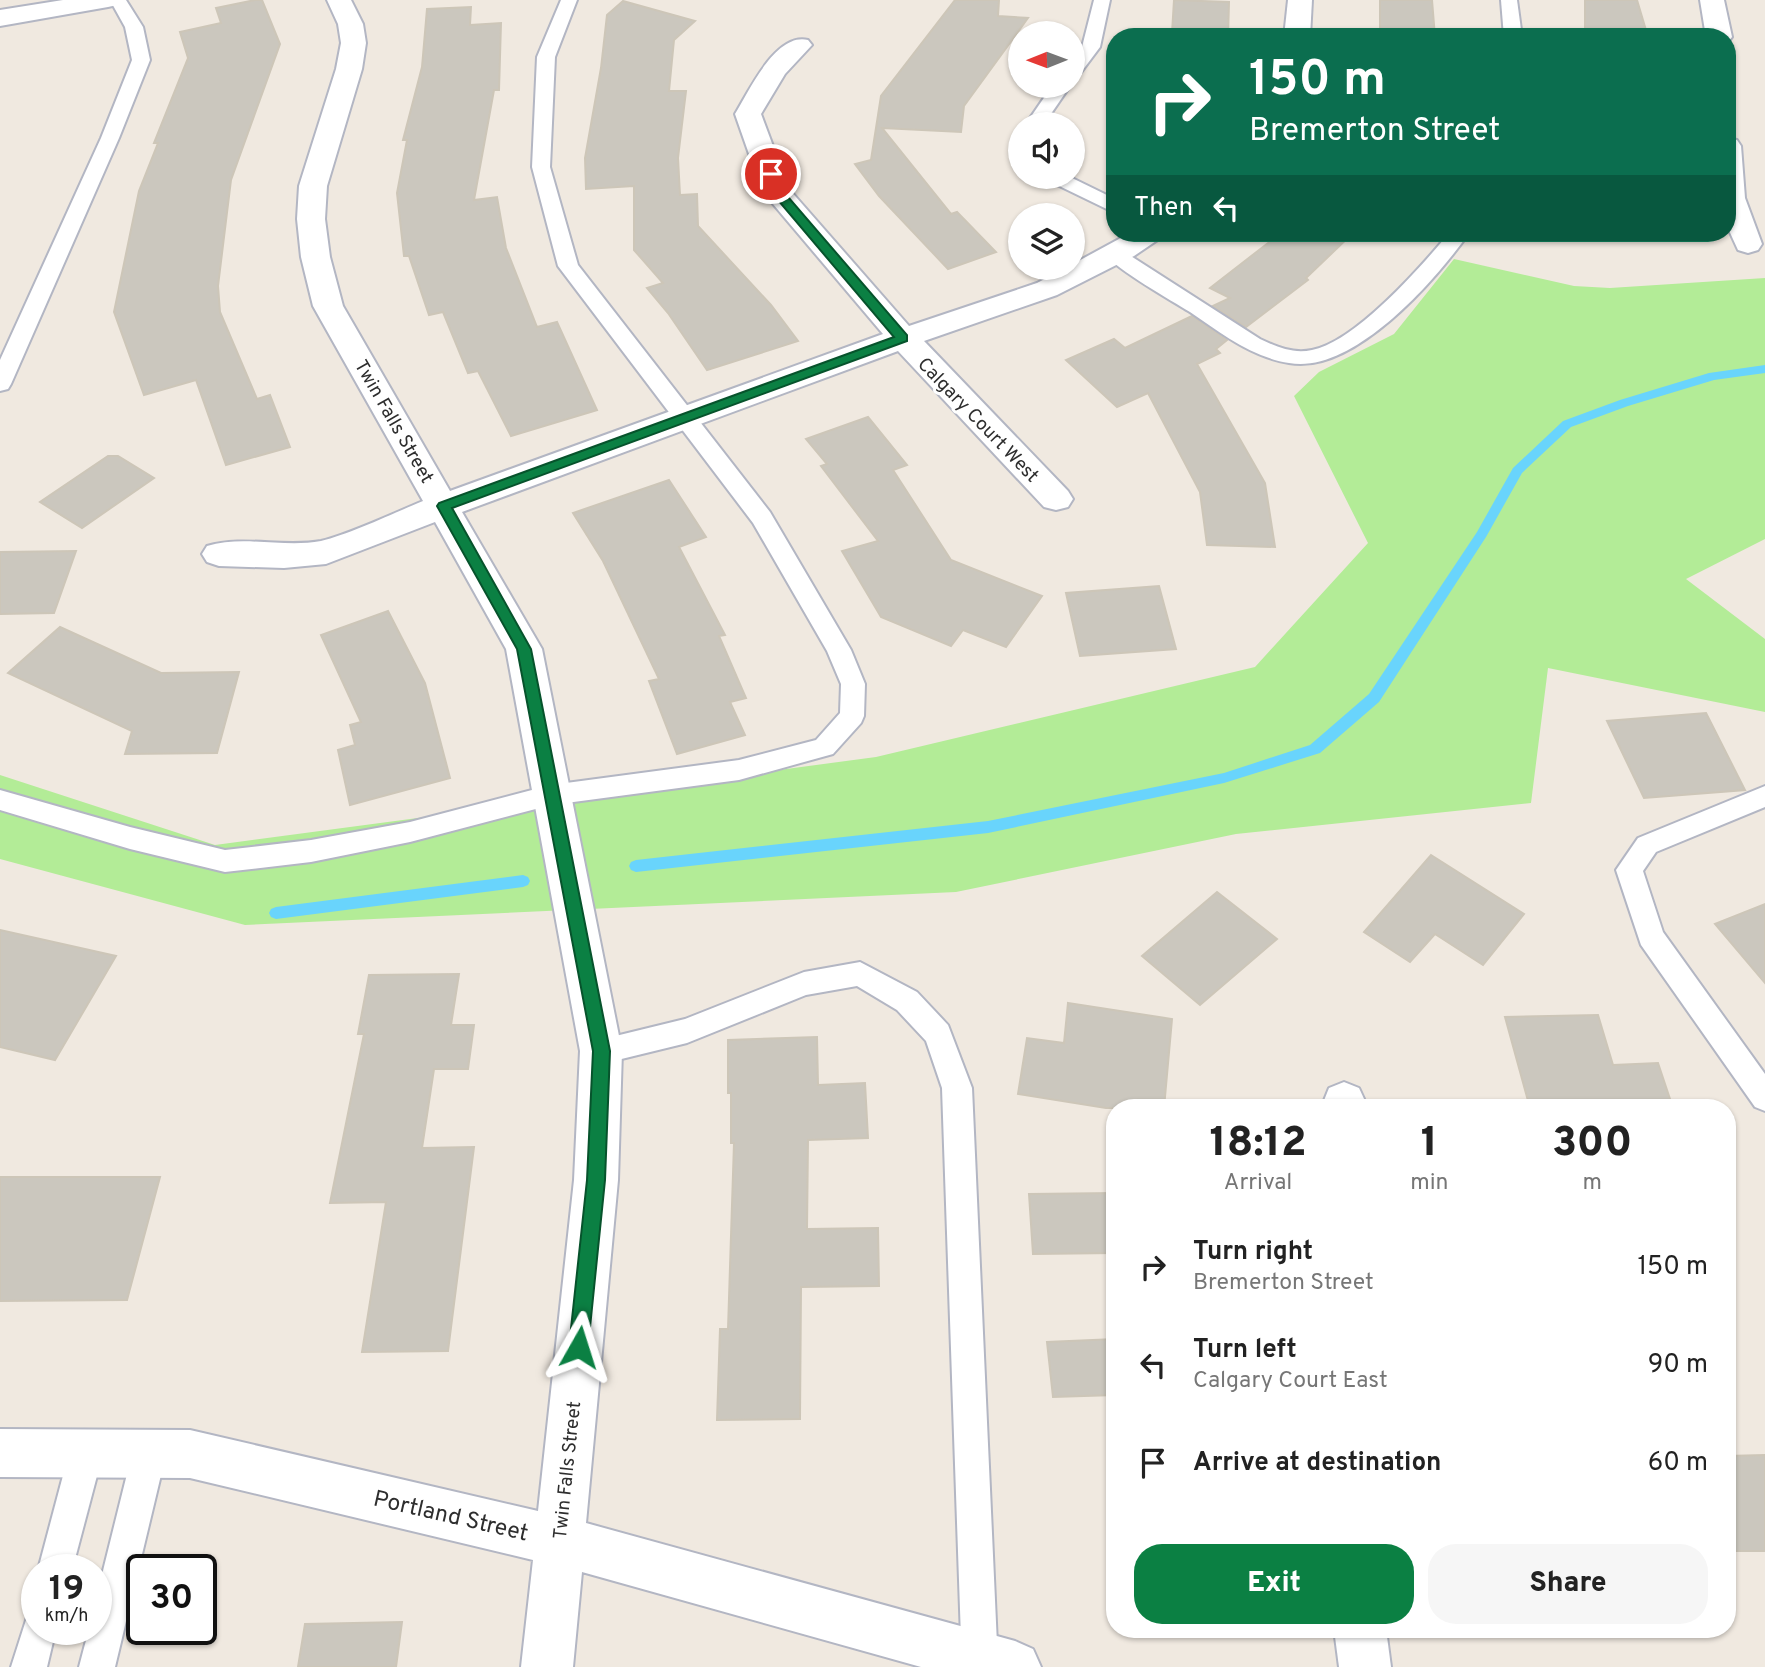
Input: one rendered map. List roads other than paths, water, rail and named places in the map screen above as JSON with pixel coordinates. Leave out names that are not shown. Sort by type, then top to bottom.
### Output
[{"type":"street","points":[[0,18],[108,0]]},
{"type":"street","name":"Twin Falls Street","points":[[339,0],[352,24],[354,49],[316,172],[311,204],[315,259],[328,306],[524,649],[601,1051],[596,1180],[547,1667]]},
{"type":"street","points":[[1298,28],[1300,0]]},
{"type":"street","points":[[1712,0],[1717,28]]},
{"type":"street","name":"Calgary Court West","points":[[799,45],[774,70],[748,114],[776,191],[902,338],[1056,499]]},
{"type":"street","points":[[1736,212],[1748,244]]},
{"type":"street","points":[[219,554],[284,556],[326,552],[902,338],[1047,289],[1116,255],[1136,242]]},
{"type":"street","name":"Portland Street","points":[[0,1453],[190,1454],[559,1541],[991,1664]]},
{"type":"street","points":[[1361,1638],[1365,1667]]},
{"type":"lane","points":[[0,384],[110,138],[141,60],[134,27],[118,0]]},
{"type":"lane","points":[[0,800],[130,838],[225,861],[311,851],[410,832],[551,795],[739,770],[824,747],[852,716],[853,684],[839,650],[762,518],[568,266],[541,167],[546,57],[569,0]]},
{"type":"lane","points":[[1085,55],[1091,47],[1102,0]]},
{"type":"lane","points":[[1510,0],[1512,28]]},
{"type":"lane","points":[[1080,189],[1106,202]]},
{"type":"lane","points":[[1116,255],[1272,355],[1309,358],[1328,354],[1360,335],[1423,277],[1452,242]]},
{"type":"lane","points":[[1765,796],[1647,845],[1629,870],[1651,937],[1765,1098]]},
{"type":"lane","points":[[601,1051],[687,1031],[804,985],[860,975],[907,1001],[938,1034],[957,1088],[991,1664]]},
{"type":"lane","points":[[59,1554],[86,1453]]},
{"type":"lane","points":[[97,1667],[149,1454]]},
{"type":"lane","points":[[29,1667],[35,1645]]},
{"type":"waterway","points":[[636,866],[988,827],[1224,778],[1315,749],[1374,698],[1482,534],[1517,471],[1567,424],[1624,403],[1713,376],[1765,369]]},
{"type":"waterway","points":[[276,913],[523,881]]}]
